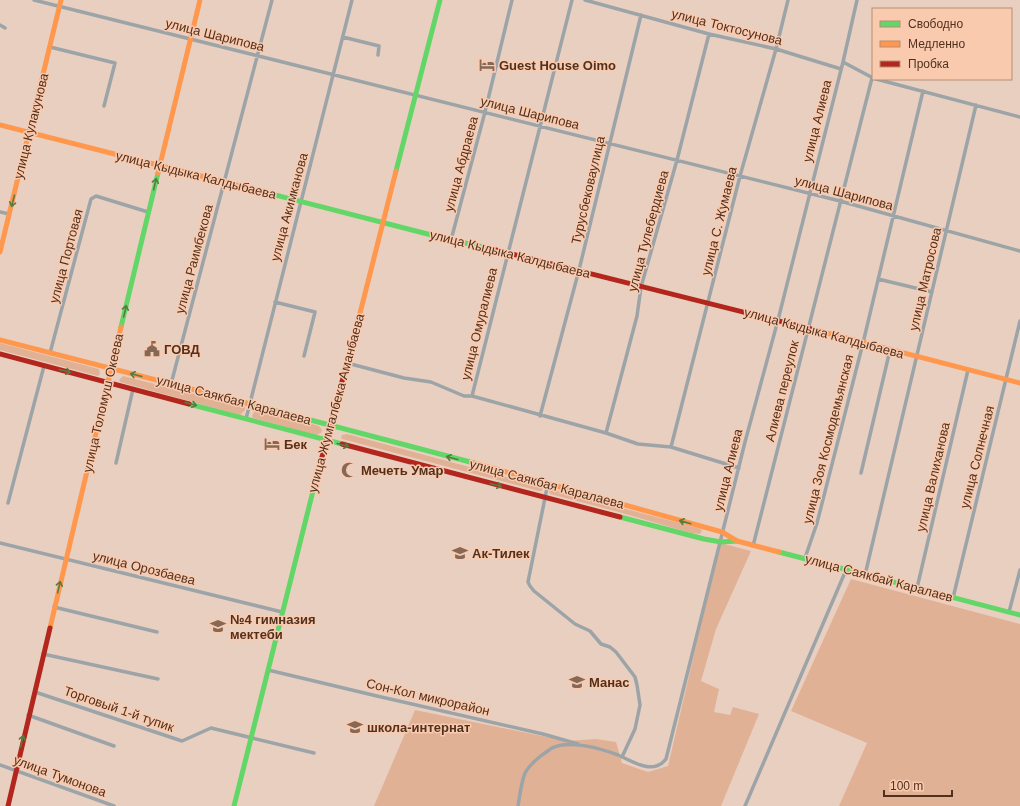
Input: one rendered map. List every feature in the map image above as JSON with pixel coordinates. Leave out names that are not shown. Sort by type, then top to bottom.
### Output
[{"type":"street","name":"улица Шарипова","points":[[34,0],[809,193],[1020,251]]},
{"type":"street","name":"улица Кулакунова","points":[[0,252],[62,0]]},
{"type":"street","name":"улица Толомуш Океева","points":[[8,806],[28,714],[107,382],[200,0]]},
{"type":"street","name":"улица Раимбекова","points":[[171,384],[272,0]]},
{"type":"street","name":"улица Акимканова","points":[[246,419],[352,0]]},
{"type":"street","name":"улица Жумгалбека Аманбаева","points":[[234,806],[282,612],[440,0]]},
{"type":"street","name":"улица Абдраева","points":[[451,240],[485,112],[512,0]]},
{"type":"street","name":"улица Омуралиева","points":[[472,396],[572,0]]},
{"type":"street","name":"улица Токтосунова","points":[[585,0],[709,34],[776,49],[840,69]]},
{"type":"street","name":"улица С. Жумаева","points":[[671,448],[740,176],[776,49],[788,0]]},
{"type":"street","name":"улица Алиева","points":[[518,806],[526,772],[535,760],[552,748],[567,745],[583,745],[622,757],[637,765],[651,767],[659,765],[666,759],[722,532],[778,320],[843,62],[857,0]]},
{"type":"street","name":"Турусбековаулица","points":[[540,416],[579,270],[609,143],[642,15]]},
{"type":"street","points":[[0,25],[5,28]]},
{"type":"street","name":"улица Тулебердиева","points":[[606,433],[637,316],[641,287],[677,160],[709,34]]},
{"type":"street","points":[[343,37],[380,46],[378,55]]},
{"type":"street","points":[[50,47],[115,62],[104,106]]},
{"type":"street","points":[[843,62],[872,77]]},
{"type":"street","name":"Алиева переулок","points":[[753,546],[840,201],[873,80]]},
{"type":"street","points":[[881,80],[1020,117]]},
{"type":"street","name":"улица Зоя Космодемьянская","points":[[805,558],[817,523],[863,343],[923,92]]},
{"type":"street","name":"улица Матросова","points":[[865,575],[976,105]]},
{"type":"street","name":"улица Кыдыка Калдыбаева","points":[[0,126],[451,240],[508,252],[641,287],[778,320],[1020,383]]},
{"type":"street","name":"улица Портовая","points":[[50,353],[91,199],[96,196],[148,212]]},
{"type":"street","points":[[0,212],[9,214]]},
{"type":"street","points":[[878,279],[932,292]]},
{"type":"street","points":[[275,302],[315,312],[304,356]]},
{"type":"street","name":"улица Солнечная","points":[[953,598],[1020,320]]},
{"type":"street","name":"улица Саякбая Каралаева","points":[[0,340],[330,425],[548,483],[722,532]]},
{"type":"street","points":[[861,473],[890,350]]},
{"type":"street","name":"улица Саякбая Каралаева","points":[[0,354],[546,498],[720,542]]},
{"type":"street","points":[[347,363],[404,378],[431,382],[464,396],[472,396],[606,433],[638,444],[671,448],[739,468]]},
{"type":"street","points":[[8,502],[44,366]]},
{"type":"street","name":"улица Валиханова","points":[[917,588],[968,370]]},
{"type":"street","points":[[116,464],[133,389]]},
{"type":"street","points":[[548,483],[528,582],[534,591],[575,624],[590,631],[600,644],[610,647],[616,652],[635,677],[640,705],[634,729],[622,757]]},
{"type":"street","name":"улица Саякбай Каралаев","points":[[722,532],[737,541],[753,546],[805,558],[1020,615]]},
{"type":"street","name":"улица Саякбай Каралаев","points":[[720,542],[737,541]]},
{"type":"street","name":"улица Орозбаева","points":[[0,543],[282,612]]},
{"type":"street","points":[[745,806],[846,570]]},
{"type":"street","points":[[1009,612],[1020,570]]},
{"type":"street","points":[[54,607],[157,632]]},
{"type":"street","points":[[43,654],[158,678]]},
{"type":"street","name":"Сон-Кол микрорайон","points":[[268,670],[543,734],[583,745]]},
{"type":"street","name":"Торговый 1-й тупик","points":[[34,691],[182,741],[211,728],[314,753]]},
{"type":"street","points":[[28,714],[114,746]]},
{"type":"street","name":"улица Тумонова","points":[[0,764],[114,806]]},
{"type":"shaded area","points":[[0,343],[99,369],[100,374],[98,376],[0,350]]},
{"type":"shaded area","points":[[123,376],[242,406],[245,407],[245,410],[240,415],[120,382],[119,380]]},
{"type":"shaded area","points":[[258,409],[319,426],[322,430],[321,433],[316,435],[253,418],[252,416],[255,410]]},
{"type":"shaded area","points":[[347,434],[540,486],[543,487],[542,491],[341,438],[342,435]]},
{"type":"shaded area","points":[[550,489],[702,530],[700,534],[691,533],[550,494]]},
{"type":"shaded area","points":[[720,543],[751,551],[716,629],[701,681],[719,689],[714,712],[730,715],[733,707],[759,714],[721,806],[374,806],[415,710],[567,741],[596,739],[616,742],[622,763],[648,772],[668,766]]},
{"type":"shaded area","points":[[851,579],[1020,624],[1020,806],[839,806],[867,743],[791,711]]},
{"type":"traffic: fast","points":[[396,171],[440,0]]},
{"type":"traffic: fast","points":[[121,327],[158,173]]},
{"type":"traffic: fast","points":[[252,189],[451,240],[488,248]]},
{"type":"traffic: fast","points":[[246,403],[474,463]]},
{"type":"traffic: fast","points":[[189,404],[342,444]]},
{"type":"traffic: fast","points":[[234,806],[314,487]]},
{"type":"traffic: fast","points":[[620,517],[704,539],[721,542],[737,541]]},
{"type":"traffic: fast","points":[[779,552],[1020,615]]},
{"type":"traffic: slow","points":[[0,252],[61,0]]},
{"type":"traffic: slow","points":[[158,173],[200,0]]},
{"type":"traffic: slow","points":[[0,125],[252,189]]},
{"type":"traffic: slow","points":[[355,333],[396,171]]},
{"type":"traffic: slow","points":[[50,628],[121,327]]},
{"type":"traffic: slow","points":[[823,332],[1020,383]]},
{"type":"traffic: slow","points":[[0,340],[246,403]]},
{"type":"traffic: slow","points":[[474,463],[722,532],[737,541],[779,552]]},
{"type":"traffic: jam","points":[[488,248],[823,332]]},
{"type":"traffic: jam","points":[[314,487],[355,333]]},
{"type":"traffic: jam","points":[[0,354],[189,404]]},
{"type":"traffic: jam","points":[[342,444],[620,517]]},
{"type":"traffic: jam","points":[[8,806],[50,628]]},
{"type":"place","name":"Guest House Oimo","points":[[487,65]]},
{"type":"place","name":"ГОВД","points":[[152,349]]},
{"type":"place","name":"Бек","points":[[272,444]]},
{"type":"place","name":"Мечеть Умар","points":[[349,470]]},
{"type":"place","name":"Ак-Тилек","points":[[460,553]]},
{"type":"place","name":"№4 гимназия мектеби","points":[[218,626]]},
{"type":"place","name":"Манас","points":[[577,682]]},
{"type":"place","name":"школа-интернат","points":[[355,727]]}]
